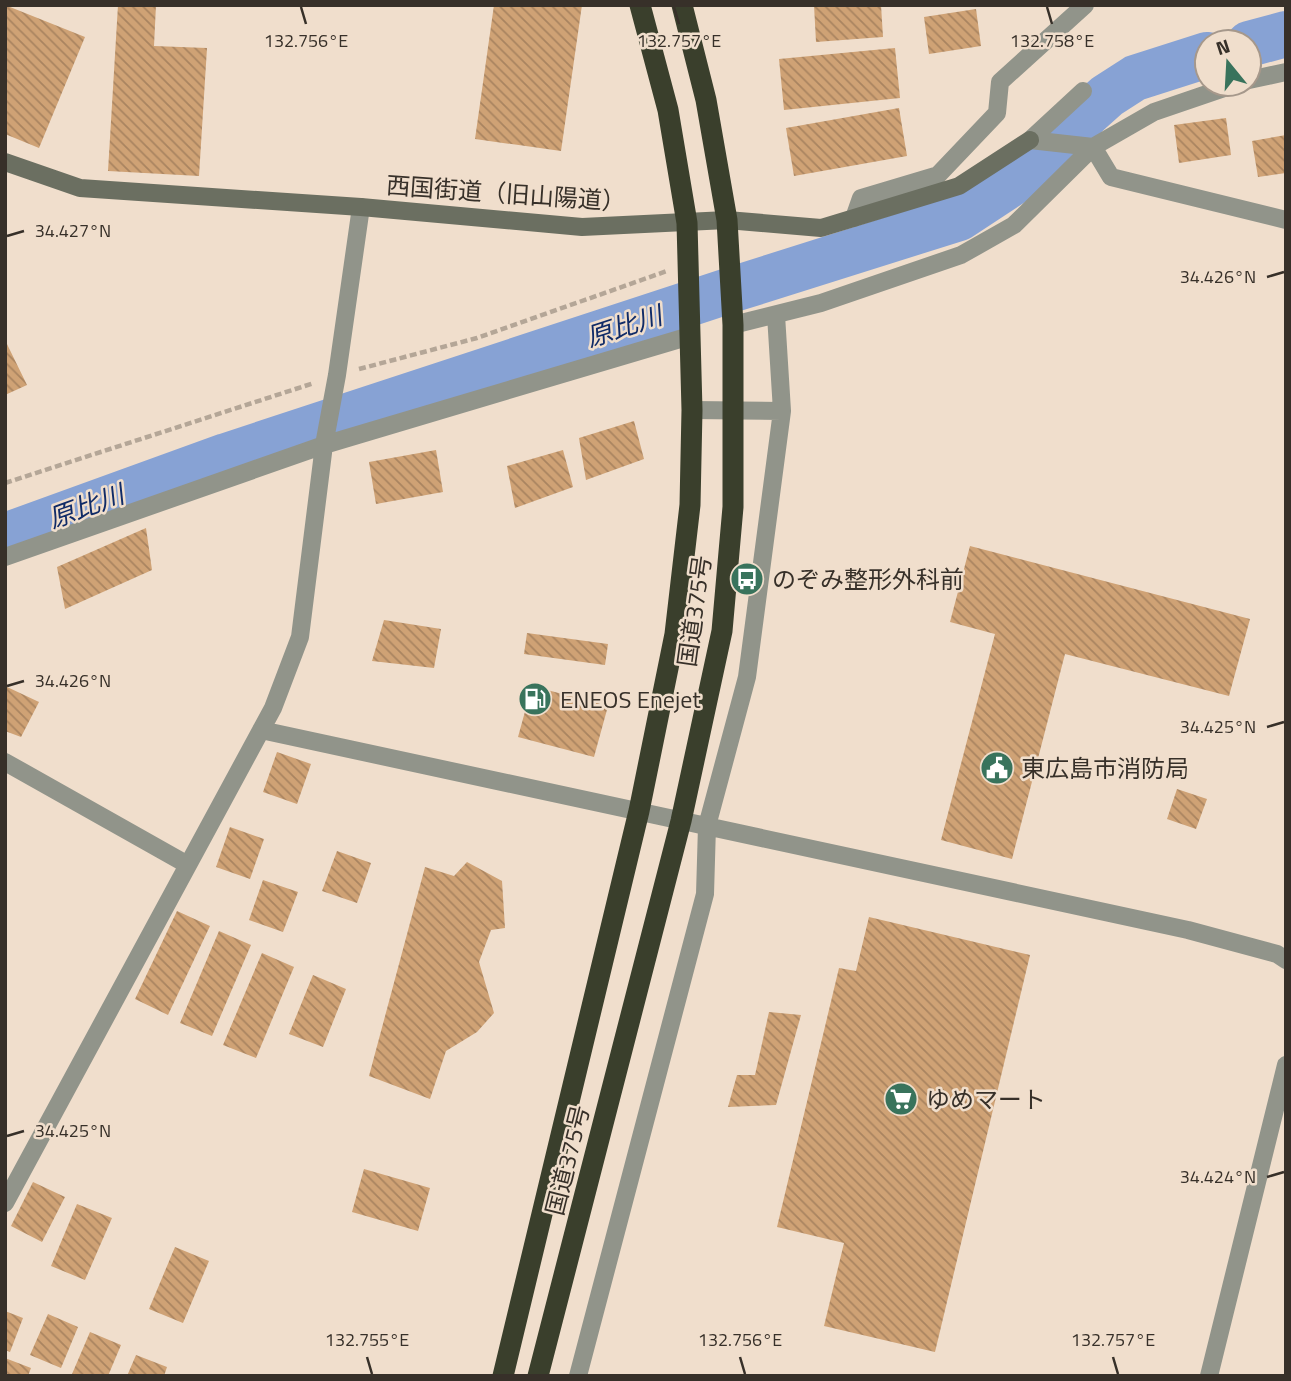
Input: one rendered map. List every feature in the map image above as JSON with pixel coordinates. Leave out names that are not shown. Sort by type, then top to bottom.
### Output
[{"type":"highway","name":"国道375号","points":[[503,1376],[639,811],[675,634],[690,505],[692,410],[687,223],[668,110],[640,5]]},
{"type":"highway","name":"国道375号","points":[[538,1376],[681,821],[722,631],[733,507],[733,325],[727,220],[706,100],[682,5]]},
{"type":"street","points":[[854,218],[861,198],[938,175],[997,113],[1000,82],[1085,5]]},
{"type":"street","points":[[1263,76],[1286,72]]},
{"type":"street","points":[[1030,140],[1083,91]]},
{"type":"street","points":[[733,325],[821,303],[961,255],[1014,225],[1093,147],[1154,112],[1195,98]]},
{"type":"street","name":"西国街道（旧山陽道）","points":[[5,162],[80,188],[361,207],[582,227],[727,220],[821,228],[959,186],[1030,140]]},
{"type":"street","points":[[1030,140],[1093,147]]},
{"type":"street","points":[[1093,147],[1111,177],[1286,220]]},
{"type":"street","points":[[5,1203],[273,708],[300,637],[325,440],[361,207]]},
{"type":"street","points":[[578,1376],[705,894],[707,826],[747,677],[782,411],[776,315]]},
{"type":"street","points":[[5,557],[325,440],[690,336]]},
{"type":"street","points":[[692,410],[782,411]]},
{"type":"street","points":[[261,730],[1188,930],[1277,954],[1286,960]]},
{"type":"street","points":[[5,762],[188,865]]},
{"type":"street","points":[[1209,1376],[1286,1065]]},
{"type":"building","points":[[5,5],[85,37],[39,148],[5,134]]},
{"type":"building","points":[[118,5],[156,5],[154,46],[207,48],[199,176],[108,171]]},
{"type":"building","points":[[494,5],[582,5],[561,151],[475,139]]},
{"type":"building","points":[[814,5],[881,5],[883,37],[816,42]]},
{"type":"building","points":[[976,9],[981,46],[929,54],[924,17]]},
{"type":"building","points":[[895,48],[900,98],[784,110],[779,59]]},
{"type":"building","points":[[899,108],[907,156],[794,176],[786,128]]},
{"type":"building","points":[[1226,118],[1231,155],[1179,163],[1174,125]]},
{"type":"building","points":[[1286,135],[1286,173],[1258,177],[1252,141]]},
{"type":"building","points":[[5,340],[27,385],[5,395]]},
{"type":"building","points":[[634,421],[644,459],[586,480],[579,438]]},
{"type":"building","points":[[436,450],[443,492],[376,504],[369,462]]},
{"type":"building","points":[[563,450],[573,487],[515,508],[507,466]]},
{"type":"building","points":[[146,528],[152,570],[65,609],[57,567]]},
{"type":"building","name":"東広島市消防局","points":[[970,546],[1250,619],[1229,696],[1065,654],[1012,859],[941,840],[995,634],[950,622]]},
{"type":"building","points":[[384,620],[441,629],[434,668],[372,661]]},
{"type":"building","points":[[527,633],[608,644],[605,665],[524,654]]},
{"type":"building","points":[[5,686],[39,702],[21,737],[5,731]]},
{"type":"building","points":[[532,686],[608,706],[594,757],[518,737]]},
{"type":"building","points":[[277,752],[311,764],[297,804],[263,792]]},
{"type":"building","points":[[1177,789],[1207,799],[1196,829],[1167,819]]},
{"type":"building","points":[[230,827],[264,839],[250,879],[216,867]]},
{"type":"building","points":[[337,851],[371,863],[357,903],[322,891]]},
{"type":"building","points":[[467,862],[502,881],[505,928],[491,930],[479,962],[494,1013],[477,1032],[446,1051],[430,1099],[369,1076],[425,867],[454,876]]},
{"type":"building","points":[[263,880],[298,892],[283,932],[249,920]]},
{"type":"building","points":[[177,911],[210,926],[168,1015],[135,999]]},
{"type":"building","name":"ゆめマート","points":[[869,917],[1030,955],[935,1352],[824,1326],[844,1243],[777,1227],[839,968],[856,971]]},
{"type":"building","points":[[219,931],[251,945],[212,1036],[180,1023]]},
{"type":"building","points":[[262,953],[294,967],[256,1058],[223,1045]]},
{"type":"building","points":[[313,975],[346,989],[323,1047],[289,1034]]},
{"type":"building","points":[[769,1012],[801,1015],[776,1105],[728,1107],[737,1075],[755,1075]]},
{"type":"building","points":[[364,1169],[430,1188],[418,1231],[352,1212]]},
{"type":"building","points":[[33,1182],[65,1197],[42,1242],[11,1226]]},
{"type":"building","points":[[77,1204],[112,1218],[85,1280],[51,1266]]},
{"type":"building","points":[[175,1247],[209,1261],[183,1323],[149,1309]]},
{"type":"building","points":[[5,1311],[23,1318],[10,1352],[5,1350]]},
{"type":"building","points":[[48,1314],[78,1327],[61,1368],[30,1355]]},
{"type":"building","points":[[90,1332],[121,1345],[108,1376],[72,1374]]},
{"type":"building","points":[[136,1355],[167,1367],[164,1376],[127,1376]]},
{"type":"building","points":[[5,1358],[31,1368],[28,1376],[5,1376]]},
{"type":"waterway","name":"原比川","points":[[1263,40],[1286,34]]},
{"type":"waterway","name":"原比川","points":[[5,536],[226,456],[959,218],[1038,166],[1107,96],[1135,78],[1193,59]]},
{"type":"place","name":"のぞみ整形外科前","points":[[747,579]]},
{"type":"place","name":"ENEOS Enejet","points":[[535,699]]},
{"type":"place","name":"東広島市消防局","points":[[997,768]]},
{"type":"place","name":"ゆめマート","points":[[901,1099]]}]
